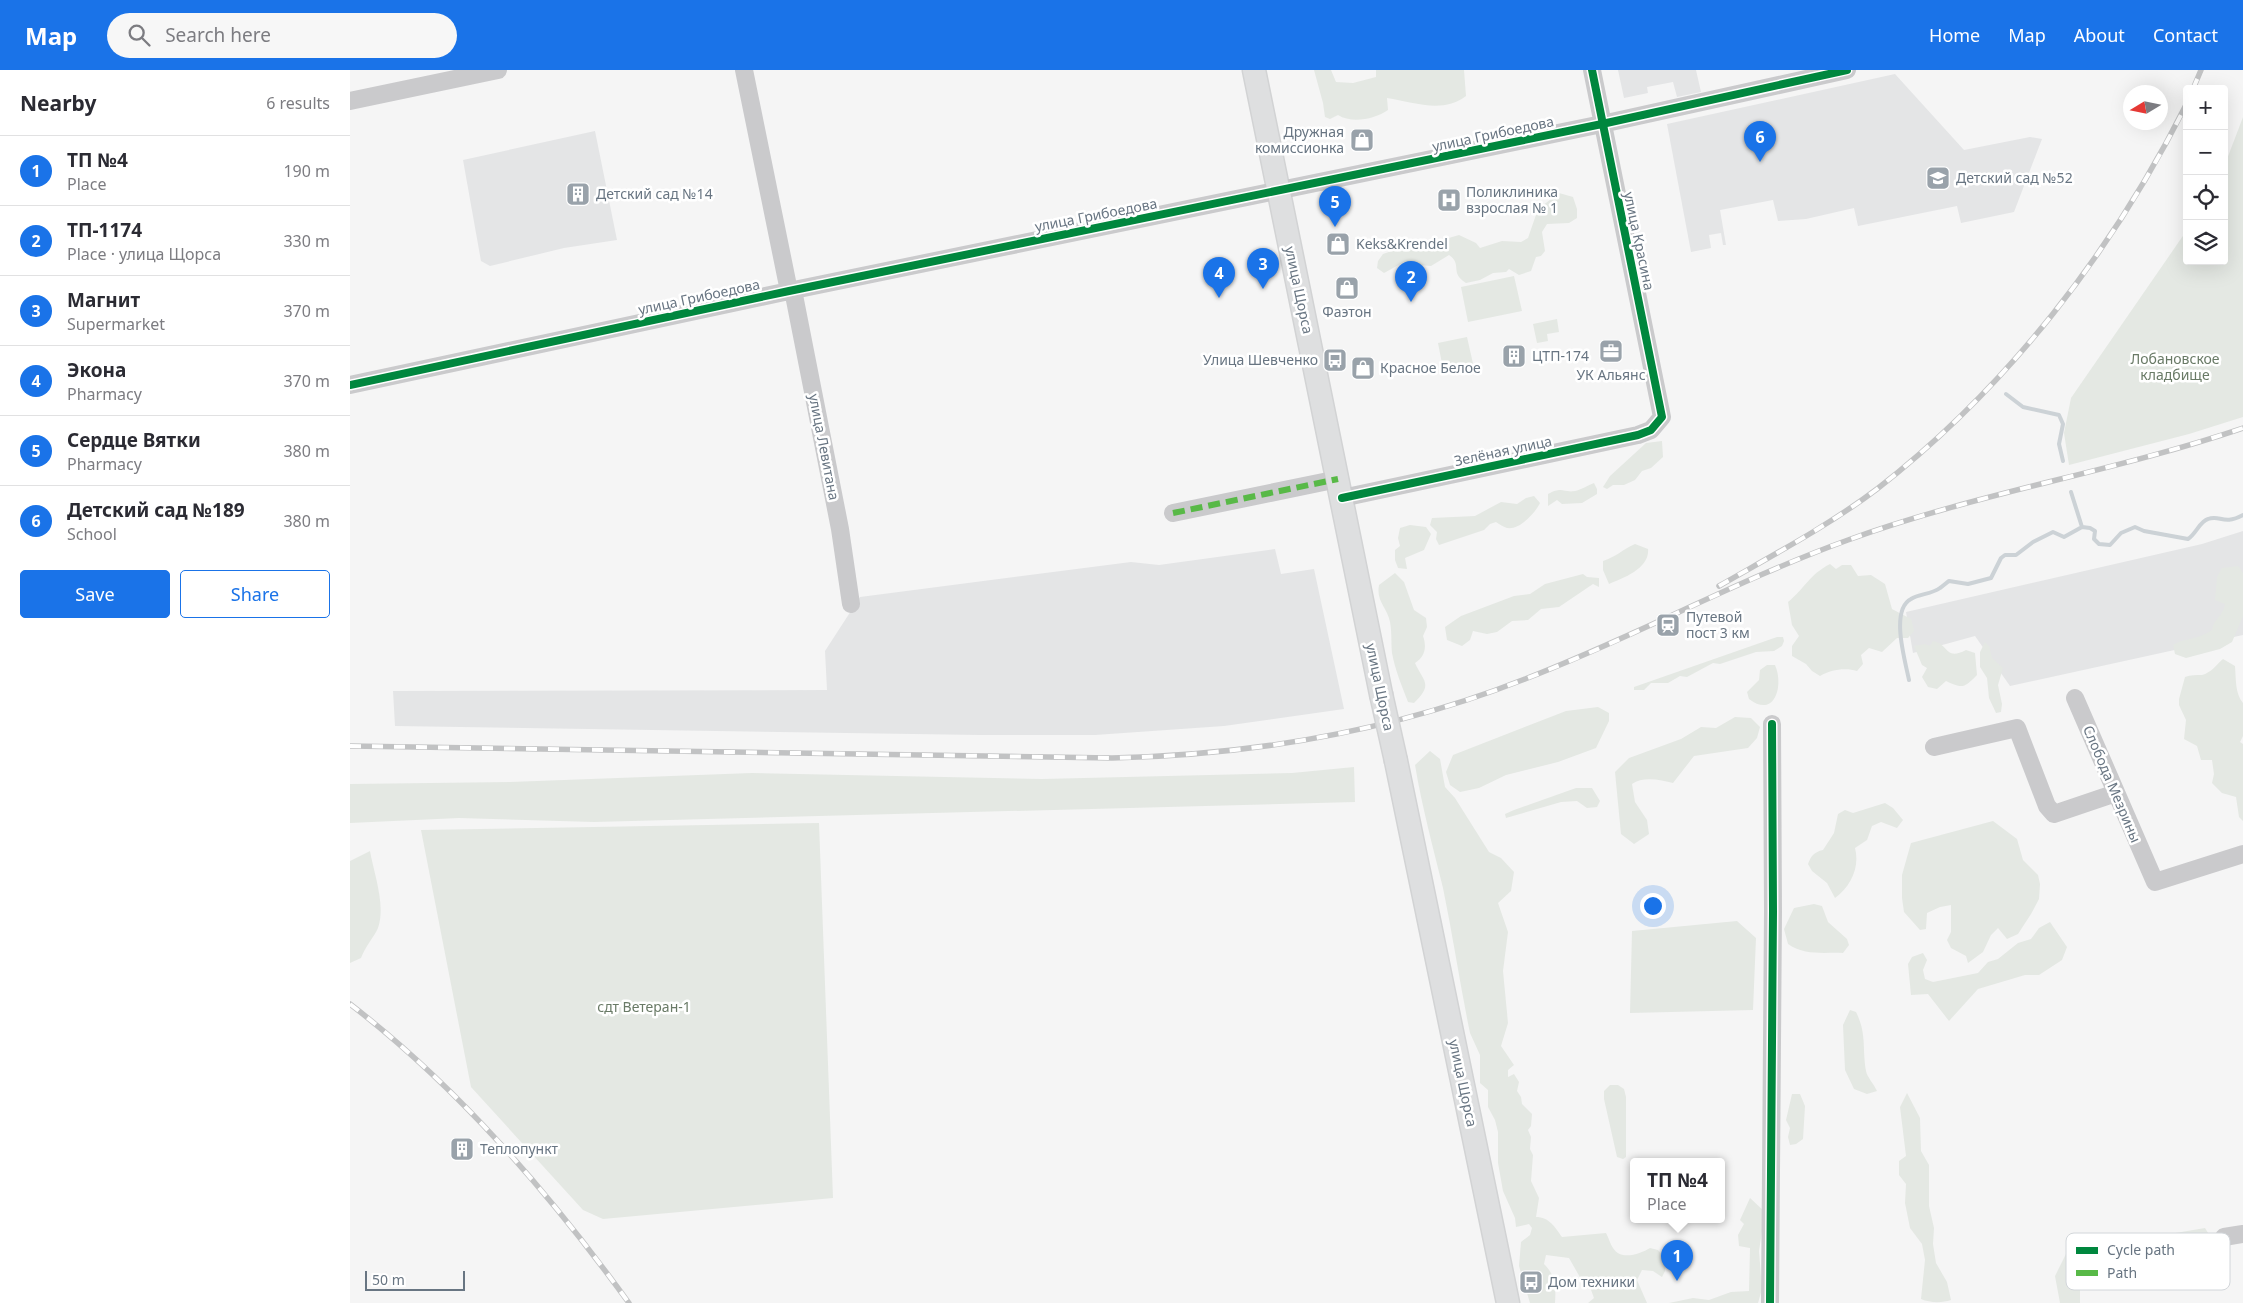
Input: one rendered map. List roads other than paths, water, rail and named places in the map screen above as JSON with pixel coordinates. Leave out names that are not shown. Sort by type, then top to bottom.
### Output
[{"type":"main road","name":"улица Щорса","points":[[1254,70],[1381,694],[1508,1303]]},
{"type":"street","points":[[350,101],[498,70]]},
{"type":"street","name":"улица Левитана","points":[[744,70],[840,529],[851,604]]},
{"type":"street","name":"улица Красина","points":[[1592,70],[1662,417]]},
{"type":"street","name":"улица Грибоедова","points":[[350,385],[791,290],[1602,124],[1847,70]]},
{"type":"street","name":"Зелёная улица","points":[[1173,513],[1340,489],[1638,435],[1651,430],[1662,417]]},
{"type":"street","name":"Слобода Мезрины","points":[[2075,698],[2155,882],[2243,854]]},
{"type":"street","points":[[1770,1303],[1773,911],[1772,724]]},
{"type":"street","points":[[1934,747],[2017,728],[2047,806],[2054,814],[2116,793]]},
{"type":"street","points":[[2230,1236],[2243,1234]]},
{"type":"waterway","points":[[2006,394],[2023,407],[2059,415],[2063,424],[2059,444],[2063,461]]},
{"type":"waterway","points":[[2071,492],[2082,527]]},
{"type":"waterway","points":[[1909,680],[1902,648],[1900,624],[1901,613],[1905,605],[1914,597],[1937,590],[1949,581],[1968,584],[1991,578],[2001,558],[2005,555],[2016,555],[2033,542],[2053,532],[2064,537],[2082,527],[2090,528],[2095,531],[2094,539],[2099,544],[2110,545],[2121,533],[2135,527],[2144,531],[2188,539],[2205,520],[2212,518],[2231,520],[2243,515]]},
{"type":"railway","points":[[2195,85],[2201,70]]},
{"type":"railway","points":[[1719,586],[1800,540],[1858,503],[1925,449],[1970,406],[2013,361],[2091,263],[2126,211],[2158,158],[2183,111]]},
{"type":"railway","points":[[350,746],[1112,758],[1217,752],[1322,737],[1425,713],[1525,679],[1566,663],[1766,573],[1848,540],[1897,523],[2194,444],[2243,428]]},
{"type":"railway","points":[[350,1004],[428,1070],[500,1143],[567,1222],[629,1303]]},
{"type":"place","name":"Дружная комиссионка","points":[[1362,140]]},
{"type":"place","name":"Детский сад №189","points":[[1760,162]]},
{"type":"place","name":"Детский сад №52","points":[[1938,178]]},
{"type":"place","name":"Детский сад №14","points":[[578,194]]},
{"type":"place","name":"Поликлиника взрослая № 1","points":[[1449,200]]},
{"type":"place","name":"Сердце Вятки","points":[[1335,227]]},
{"type":"place","name":"Keks&Krendel","points":[[1338,244]]},
{"type":"place","name":"Фаэтон","points":[[1347,288]]},
{"type":"place","name":"Магнит","points":[[1263,289]]},
{"type":"place","name":"Экона","points":[[1219,298]]},
{"type":"place","name":"ТП-1174","points":[[1411,302]]},
{"type":"place","name":"УК Альянс","points":[[1611,351]]},
{"type":"place","name":"ЦТП-174","points":[[1514,356]]},
{"type":"place","name":"Улица Шевченко","points":[[1335,360]]},
{"type":"place","name":"Красное Белое","points":[[1363,368]]},
{"type":"place","name":"Путевой пост 3 км","points":[[1668,625]]},
{"type":"place","name":"Теплопункт","points":[[462,1149]]},
{"type":"place","name":"ТП №4","points":[[1677,1281]]},
{"type":"place","name":"Дом техники","points":[[1531,1282]]},
{"type":"park label","name":"Лобановское кладбище","points":[[2175,368]]},
{"type":"park label","name":"сдт Ветеран-1","points":[[644,1007]]}]
